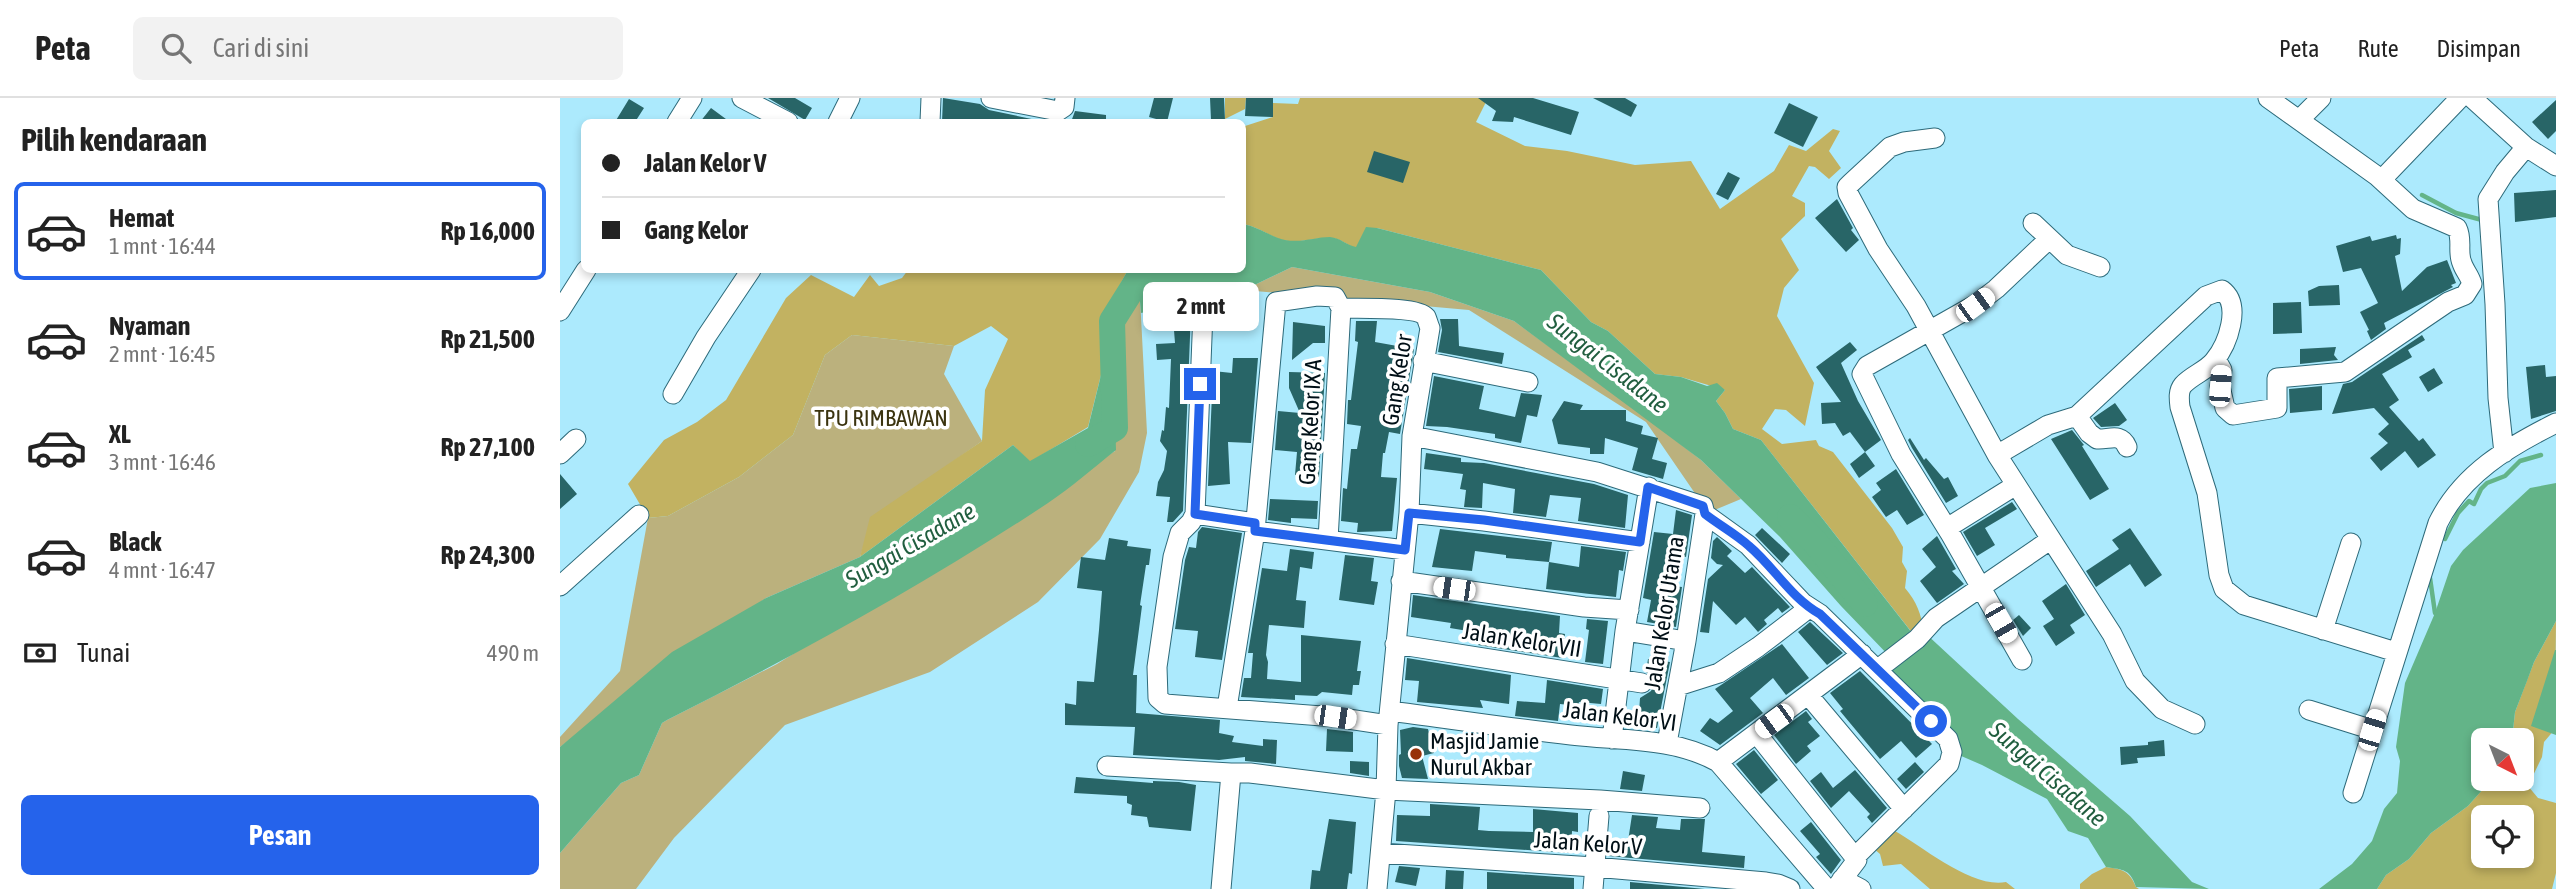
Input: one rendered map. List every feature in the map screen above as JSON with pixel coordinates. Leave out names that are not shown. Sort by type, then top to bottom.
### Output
[{"type":"street","points":[[679,119],[692,98]]},
{"type":"street","points":[[742,98],[782,119]]},
{"type":"street","points":[[840,119],[850,98]]},
{"type":"street","points":[[930,98],[930,119]]},
{"type":"street","points":[[991,98],[1058,111],[1064,107],[1065,98]]},
{"type":"street","points":[[2216,359],[2222,370],[2220,386],[2225,408],[2233,415],[2277,408],[2277,378],[2345,373],[2448,302],[2465,295],[2472,284],[2468,270],[2461,262],[2462,242],[2457,228],[2413,209],[2377,176],[2268,98]]},
{"type":"street","points":[[2305,114],[2320,98]]},
{"type":"street","points":[[2388,173],[2472,99],[2526,147],[2554,161]]},
{"type":"street","points":[[1935,138],[1904,142],[1890,147],[1846,190],[1878,249],[1908,292],[1997,456],[2112,634],[2142,690],[2167,712],[2195,723]]},
{"type":"street","points":[[2504,453],[2497,387],[2491,237],[2487,211],[2488,199],[2494,188],[2526,147]]},
{"type":"street","points":[[2033,223],[2067,255],[2100,267]]},
{"type":"street","points":[[2022,660],[1947,528],[1901,454],[1862,374],[1867,366],[1930,333],[1987,297],[2049,239]]},
{"type":"street","points":[[560,311],[584,273]]},
{"type":"street","points":[[673,394],[706,337],[749,273]]},
{"type":"street","points":[[1997,456],[2048,425],[2077,416],[2206,296],[2222,290],[2229,295],[2232,309],[2230,327],[2216,359],[2183,385],[2179,407],[2209,502],[2218,575],[2224,589],[2244,605],[2396,652]]},
{"type":"street","name":"Gang Kelor","points":[[1227,708],[1255,527],[1276,302],[1317,296],[1335,297],[1341,307],[1406,310],[1421,314],[1427,318],[1430,328],[1412,436],[1409,513],[1395,644],[1377,889]]},
{"type":"street","name":"Gang Kelor IX A","points":[[1328,540],[1341,307]]},
{"type":"street","points":[[1203,312],[1195,514],[1180,533],[1173,557],[1157,667],[1159,700],[1165,704],[1335,717],[1389,718]]},
{"type":"street","points":[[1423,361],[1528,382]]},
{"type":"street","points":[[2077,416],[2096,439],[2116,436],[2125,441],[2127,447]]},
{"type":"street","points":[[2353,793],[2438,523],[2449,502],[2466,481],[2504,453],[2556,423]]},
{"type":"street","name":"Jalan Kelor Utama","points":[[1412,436],[1597,472],[1703,506],[1705,514],[1686,641],[1667,743]]},
{"type":"street","points":[[560,454],[576,439]]},
{"type":"street","points":[[1947,528],[2016,485]]},
{"type":"street","name":"Jalan Kelor Utama","points":[[1612,739],[1625,631],[1648,487]]},
{"type":"street","points":[[1409,513],[1484,520],[1640,542]]},
{"type":"street","points":[[1195,514],[1328,540],[1405,550]]},
{"type":"street","points":[[1705,514],[1748,545],[1808,608],[1820,614],[1862,654],[1886,665],[1948,739],[1952,752],[1949,764],[1855,857]]},
{"type":"street","points":[[560,586],[639,515]]},
{"type":"street","points":[[1886,665],[1936,618],[2050,540]]},
{"type":"street","points":[[2323,630],[2351,542]]},
{"type":"street","name":"Jalan Kelor Utama","points":[[1401,581],[1584,607],[1629,610]]},
{"type":"street","points":[[1678,686],[1719,673],[1808,608]]},
{"type":"street","points":[[1625,631],[1686,641]]},
{"type":"street","name":"Jalan Kelor VII","points":[[1395,644],[1642,682]]},
{"type":"street","points":[[1718,762],[1862,654]]},
{"type":"street","points":[[1809,696],[1904,809]]},
{"type":"street","points":[[2309,710],[2372,730]]},
{"type":"street","name":"Jalan Kelor VI","points":[[1389,718],[1667,743],[1705,755],[1718,762],[1835,886],[1861,889]]},
{"type":"street","points":[[1757,734],[1855,857],[1856,863],[1835,886]]},
{"type":"street","points":[[1107,766],[1250,773],[1386,790],[1600,800],[1700,808]]},
{"type":"street","points":[[1221,889],[1231,773]]},
{"type":"street","points":[[1593,889],[1599,816]]},
{"type":"street","name":"Jalan Kelor V","points":[[1381,853],[1594,867],[1778,884],[1790,889]]},
{"type":"green space","points":[[1292,267],[1430,292],[1514,321],[1701,460],[1741,499],[1705,514],[1703,505],[1646,422],[1469,310],[1244,290]]},
{"type":"green space","points":[[1139,278],[1147,433],[1139,472],[1100,539],[1038,602],[930,672],[785,725],[674,838],[636,889],[560,889],[560,853],[621,783],[639,775],[662,723],[777,664],[1115,451],[1112,321]]},
{"type":"green space","name":"TPU RIMBAWAN","points":[[852,335],[954,346],[944,374],[982,441],[948,465],[863,548],[860,557],[766,598],[560,747],[560,737],[620,671],[648,518],[668,516],[739,477],[793,435],[825,355]]},
{"type":"shaded area","points":[[1225,98],[1246,98],[1245,109],[1225,119]]},
{"type":"shaded area","points":[[1300,98],[1488,98],[1476,122],[1525,146],[1567,151],[1635,165],[1691,161],[1720,209],[1774,171],[1789,145],[1806,151],[1833,129],[1840,131],[1829,151],[1841,168],[1829,179],[1815,167],[1809,166],[1792,196],[1805,203],[1805,216],[1781,239],[1799,270],[1784,288],[1777,316],[1814,383],[1805,426],[1786,410],[1775,409],[1762,429],[1782,444],[1816,440],[1819,446],[1833,452],[1892,528],[1903,547],[1902,562],[1907,571],[1905,588],[1918,608],[1924,632],[1917,639],[1761,440],[1733,429],[1716,401],[1725,390],[1681,377],[1655,374],[1608,331],[1591,322],[1541,270],[1377,228],[1356,248],[1334,238],[1286,241],[1246,225],[1246,126],[1273,117],[1273,103],[1298,104]]},
{"type":"shaded area","points":[[906,273],[1126,273],[1108,306],[1103,367],[1088,427],[1030,462],[1013,445],[860,557],[870,517],[982,441],[985,390],[1008,339],[991,326],[954,346],[852,335],[825,355],[793,435],[739,477],[668,516],[648,518],[628,484],[664,440],[697,422],[726,400],[786,298],[811,275],[854,297],[870,275],[879,286],[902,278]]},
{"type":"shaded area","points":[[2556,621],[2555,729],[2544,742],[2542,757],[2534,774],[2534,728],[2513,728],[2515,712],[2534,662]]},
{"type":"shaded area","points":[[2481,791],[2532,791],[2538,798],[2556,803],[2556,873],[2552,889],[2377,889],[2386,875],[2409,859],[2431,833],[2468,806]]},
{"type":"shaded area","points":[[1898,815],[1895,831],[1934,856],[1964,873],[1993,882],[2006,882],[2015,889],[1930,889],[1901,864],[1883,866],[1880,854],[1873,848]]},
{"type":"shaded area","points":[[2106,867],[2125,872],[2139,889],[2080,889],[2080,884]]},
{"type":"water","points":[[1246,225],[1285,240],[1330,237],[1356,247],[1366,227],[1377,228],[1541,270],[1591,322],[1608,331],[1655,374],[1681,377],[1707,386],[1717,383],[1725,390],[1716,401],[1733,429],[1761,440],[1916,638],[1924,632],[2018,719],[2130,816],[2192,882],[2209,889],[2136,887],[2126,871],[2106,867],[2088,838],[2068,831],[2047,799],[1952,752],[1878,669],[1892,659],[1780,537],[1701,460],[1514,321],[1430,292],[1292,267],[1244,290],[1141,313],[1138,279],[1112,321],[1116,450],[1057,497],[955,562],[813,644],[662,723],[639,775],[621,783],[560,853],[560,747],[672,652],[766,598],[860,557],[1013,445],[1030,461],[1088,428],[1103,367],[1108,306],[1126,273],[1246,273]]},
{"type":"water","points":[[2556,483],[2556,621],[2534,662],[2515,712],[2513,728],[2471,728],[2471,791],[2481,791],[2468,806],[2431,833],[2409,859],[2386,875],[2377,889],[2319,889],[2352,864],[2372,841],[2384,809],[2397,793],[2400,761],[2396,747],[2405,683],[2435,613],[2451,566],[2463,550],[2530,488]]},
{"type":"water","points":[[2556,650],[2556,735],[2531,726]]},
{"type":"building","points":[[768,98],[795,98],[812,108],[803,119]]},
{"type":"building","points":[[943,98],[980,104],[989,110],[1032,119],[942,119]]},
{"type":"building","points":[[1154,98],[1173,98],[1168,119],[1149,117]]},
{"type":"building","points":[[1210,98],[1224,98],[1225,119],[1211,119]]},
{"type":"building","points":[[1246,98],[1273,98],[1273,117],[1245,116]]},
{"type":"building","points":[[1478,98],[1533,98],[1579,112],[1571,135],[1514,117],[1513,122],[1492,121],[1496,111]]},
{"type":"building","points":[[1593,98],[1625,98],[1637,105],[1631,117]]},
{"type":"building","points":[[629,99],[644,108],[637,119],[617,119]]},
{"type":"building","points":[[2556,100],[2556,131],[2548,139],[2532,122]]},
{"type":"building","points":[[1789,103],[1818,117],[1803,147],[1774,133]]},
{"type":"building","points":[[711,108],[726,119],[702,119]]},
{"type":"building","points":[[1075,111],[1106,115],[1106,119],[1072,119]]},
{"type":"building","points":[[1374,151],[1410,162],[1403,183],[1367,172]]},
{"type":"building","points":[[1728,172],[1740,178],[1728,200],[1716,194]]},
{"type":"building","points":[[2556,190],[2556,217],[2515,222],[2514,193]]},
{"type":"building","points":[[1837,199],[1853,228],[1851,230],[1859,240],[1846,252],[1815,218]]},
{"type":"building","points":[[2396,235],[2397,239],[2401,238],[2400,254],[2395,256],[2402,291],[2427,267],[2447,260],[2456,283],[2384,323],[2386,329],[2371,340],[2360,312],[2378,303],[2361,268],[2343,272],[2336,246],[2370,236],[2372,241]]},
{"type":"building","points":[[2339,285],[2340,305],[2309,306],[2308,291],[2319,286]]},
{"type":"building","points":[[2301,302],[2302,333],[2273,334],[2273,303]]},
{"type":"building","points":[[1195,303],[1191,312],[1183,511],[1173,522],[1167,522],[1170,497],[1156,496],[1167,451],[1160,441],[1162,430],[1164,431],[1166,407],[1169,408],[1171,359],[1157,360],[1156,344],[1175,343],[1172,305]]},
{"type":"building","points":[[1440,319],[1458,319],[1459,346],[1504,353],[1502,364],[1438,352],[1442,330]]},
{"type":"building","points":[[1356,321],[1377,321],[1375,342],[1414,349],[1400,434],[1389,432],[1383,453],[1381,477],[1397,478],[1392,531],[1357,532],[1358,523],[1341,521],[1343,488],[1347,489],[1351,449],[1357,449],[1361,426],[1347,424],[1348,400],[1351,400],[1358,342],[1355,341]]},
{"type":"building","points":[[1293,322],[1325,326],[1325,343],[1313,343],[1292,360]]},
{"type":"building","points":[[2422,335],[2425,340],[2408,350],[2412,357],[2382,374],[2399,400],[2389,407],[2419,441],[2423,438],[2436,455],[2418,468],[2405,451],[2381,471],[2370,458],[2388,443],[2378,434],[2389,424],[2374,408],[2332,414],[2343,384],[2352,382]]},
{"type":"building","points":[[1850,342],[1857,350],[1841,363],[1858,401],[1881,440],[1865,452],[1850,432],[1843,436],[1835,423],[1822,424],[1821,403],[1841,402],[1816,367]]},
{"type":"building","points":[[2336,347],[2334,355],[2338,360],[2300,364],[2300,349]]},
{"type":"building","points":[[1233,358],[1258,358],[1251,443],[1228,442],[1230,484],[1208,486],[1213,371],[1232,373]]},
{"type":"building","points":[[2545,365],[2546,377],[2556,376],[2556,411],[2531,419],[2526,367]]},
{"type":"building","points":[[2434,368],[2443,383],[2428,392],[2419,377]]},
{"type":"building","points":[[1289,372],[1325,373],[1319,477],[1295,475],[1297,452],[1275,450],[1278,411],[1300,413],[1289,388]]},
{"type":"building","points":[[1434,376],[1484,386],[1479,409],[1515,417],[1521,393],[1542,395],[1537,417],[1527,415],[1521,443],[1495,438],[1495,434],[1426,426]]},
{"type":"building","points":[[2322,386],[2322,410],[2290,413],[2289,389]]},
{"type":"building","points":[[1564,401],[1583,405],[1580,410],[1626,410],[1626,421],[1643,426],[1641,434],[1658,438],[1652,459],[1667,463],[1663,479],[1632,470],[1638,448],[1605,438],[1604,454],[1590,454],[1590,448],[1558,444],[1552,420]]},
{"type":"building","points":[[2115,403],[2127,420],[2119,426],[2101,427],[2093,418]]},
{"type":"building","points":[[2072,430],[2084,445],[2082,446],[2109,489],[2090,500],[2051,439]]},
{"type":"building","points":[[1910,438],[1924,460],[1926,458],[1944,479],[1948,477],[1958,496],[1946,503],[1912,448],[1908,440]]},
{"type":"building","points":[[1865,452],[1875,466],[1859,478],[1850,464]]},
{"type":"building","points":[[1426,453],[1461,458],[1461,462],[1484,463],[1594,484],[1628,495],[1625,528],[1578,521],[1581,498],[1550,495],[1546,517],[1513,513],[1515,489],[1483,483],[1482,508],[1464,507],[1466,490],[1460,489],[1463,474],[1424,469]]},
{"type":"building","points":[[1896,469],[1924,515],[1907,525],[1897,510],[1886,517],[1872,497],[1881,490],[1876,483]]},
{"type":"building","points":[[560,474],[577,494],[560,509]]},
{"type":"building","points":[[1270,499],[1318,501],[1317,519],[1291,518],[1291,523],[1268,520]]},
{"type":"building","points":[[2012,502],[2017,509],[1985,528],[1995,545],[1977,556],[1963,532]]},
{"type":"building","points":[[1676,510],[1692,515],[1686,557],[1678,555],[1673,586],[1682,587],[1676,627],[1647,622],[1651,600],[1643,598],[1654,532],[1673,534]]},
{"type":"building","points":[[1202,527],[1242,533],[1222,660],[1195,657],[1198,631],[1175,629],[1185,560],[1189,547],[1196,548],[1198,532]]},
{"type":"building","points":[[1762,528],[1790,554],[1782,563],[1755,535]]},
{"type":"building","points":[[2130,528],[2162,575],[2145,587],[2130,564],[2096,587],[2086,571],[2119,549],[2112,540]]},
{"type":"building","points":[[1440,529],[1552,542],[1549,562],[1506,558],[1506,555],[1475,551],[1472,571],[1432,567]]},
{"type":"building","points":[[1937,536],[1956,569],[1952,571],[1964,584],[1937,603],[1920,581],[1936,567],[1922,549]]},
{"type":"building","points":[[1717,537],[1732,551],[1727,556],[1745,573],[1752,567],[1790,607],[1782,613],[1778,608],[1764,620],[1767,624],[1758,632],[1745,617],[1736,625],[1713,601],[1709,633],[1700,632],[1708,579],[1723,565],[1717,564],[1711,558],[1713,541]]},
{"type":"building","points":[[1109,538],[1128,541],[1127,546],[1151,549],[1140,605],[1133,675],[1137,675],[1136,713],[1220,720],[1219,733],[1234,736],[1232,742],[1263,746],[1263,739],[1277,740],[1276,764],[1245,761],[1245,757],[1219,760],[1133,755],[1135,727],[1065,725],[1065,703],[1076,705],[1077,681],[1094,682],[1099,630],[1102,591],[1077,588],[1081,557],[1105,560]]},
{"type":"building","points":[[1581,546],[1626,552],[1623,571],[1619,570],[1616,597],[1546,589],[1549,562],[1579,567]]},
{"type":"building","points":[[1290,549],[1314,552],[1312,569],[1300,567],[1296,600],[1306,601],[1304,628],[1269,625],[1267,679],[1301,682],[1301,635],[1361,641],[1357,671],[1361,671],[1359,685],[1353,685],[1352,695],[1322,692],[1317,696],[1295,695],[1295,700],[1241,697],[1244,678],[1251,678],[1253,653],[1248,653],[1262,568],[1287,571]]},
{"type":"building","points":[[1345,555],[1374,558],[1371,581],[1378,582],[1374,605],[1339,600]]},
{"type":"building","points":[[2066,584],[2085,615],[2070,625],[2075,633],[2056,646],[2043,626],[2054,619],[2042,601]]},
{"type":"building","points":[[1413,595],[1560,616],[1559,633],[1565,634],[1562,658],[1478,645],[1480,633],[1450,628],[1451,623],[1411,617]]},
{"type":"building","points":[[2019,615],[2031,628],[2023,636],[2013,620]]},
{"type":"building","points":[[1587,619],[1608,621],[1603,664],[1585,662],[1589,630],[1586,629]]},
{"type":"building","points":[[1810,622],[1843,653],[1827,665],[1798,632]]},
{"type":"building","points":[[1782,644],[1809,678],[1786,695],[1773,678],[1750,698],[1763,713],[1720,745],[1700,731],[1710,718],[1718,723],[1733,711],[1715,689]]},
{"type":"building","points":[[1407,658],[1511,675],[1509,704],[1480,700],[1483,708],[1417,702],[1419,681],[1405,680]]},
{"type":"building","points":[[1648,659],[1670,662],[1657,728],[1638,727],[1640,698],[1651,691],[1654,684],[1653,678],[1646,672]]},
{"type":"building","points":[[1860,671],[1932,744],[1916,758],[1901,741],[1880,759],[1840,711],[1843,709],[1830,693]]},
{"type":"building","points":[[1547,680],[1603,689],[1601,704],[1560,704],[1558,721],[1515,716],[1517,701],[1545,703]]},
{"type":"building","points":[[1806,711],[1812,719],[1808,722],[1820,736],[1807,746],[1811,751],[1796,764],[1774,735]]},
{"type":"building","name":"Masjid Jamie Nurul Akbar","points":[[1413,727],[1428,729],[1434,753],[1422,756],[1428,779],[1402,778],[1399,766],[1400,730]]},
{"type":"building","points":[[1327,729],[1353,732],[1353,752],[1326,751]]},
{"type":"building","points":[[2164,740],[2165,756],[2137,758],[2138,763],[2121,765],[2120,747],[2148,745],[2148,742]]},
{"type":"building","points":[[1754,750],[1778,780],[1761,794],[1736,764]]},
{"type":"building","points":[[1350,761],[1369,762],[1369,776],[1350,773]]},
{"type":"building","points":[[1915,762],[1924,772],[1906,789],[1897,779]]},
{"type":"building","points":[[1855,770],[1887,808],[1872,823],[1867,817],[1870,814],[1849,791],[1831,808],[1810,781],[1821,772],[1833,788]]},
{"type":"building","points":[[1623,771],[1645,775],[1642,791],[1620,789]]},
{"type":"building","points":[[1076,777],[1196,785],[1191,831],[1149,827],[1147,817],[1131,815],[1132,805],[1127,803],[1127,796],[1074,793]]},
{"type":"building","points":[[1430,804],[1480,807],[1478,830],[1489,831],[1533,832],[1533,809],[1578,813],[1578,832],[1572,831],[1571,853],[1396,841],[1397,815],[1430,816]]},
{"type":"building","points":[[1632,815],[1658,817],[1656,828],[1680,830],[1681,819],[1705,819],[1702,852],[1745,856],[1744,868],[1608,856],[1609,839],[1628,841]]},
{"type":"building","points":[[1329,819],[1356,822],[1352,874],[1349,873],[1347,889],[1310,889],[1312,870],[1320,871]]},
{"type":"building","points":[[1811,822],[1841,860],[1831,874],[1816,857],[1820,854],[1800,831]]},
{"type":"building","points":[[1399,866],[1420,868],[1416,886],[1395,882]]},
{"type":"building","points":[[1446,870],[1464,871],[1463,889],[1445,889]]},
{"type":"building","points":[[1487,872],[1574,878],[1574,889],[1487,889]]},
{"type":"building","points":[[1630,882],[1705,889],[1630,889]]},
{"type":"waterway","points":[[2422,195],[2456,213],[2482,220]]},
{"type":"waterway","name":"Sungai Cisadane","points":[[1088,444],[1115,428],[1112,321],[1139,278],[1173,273]]},
{"type":"waterway","points":[[2445,539],[2458,513],[2469,501],[2474,504],[2487,483],[2505,476],[2520,461],[2541,455]]},
{"type":"waterway","name":"Sungai Cisadane","points":[[1790,517],[1814,541],[1865,604]]},
{"type":"waterway","points":[[2430,578],[2435,613]]},
{"type":"place","name":"Masjid Jamie Nurul Akbar","points":[[1416,754]]},
{"type":"route","points":[[1200,384],[1195,514],[1255,523],[1255,531],[1405,550],[1409,513],[1484,520],[1640,542],[1648,487],[1703,506],[1705,514],[1748,545],[1802,603],[1820,614],[1931,721]]}]
